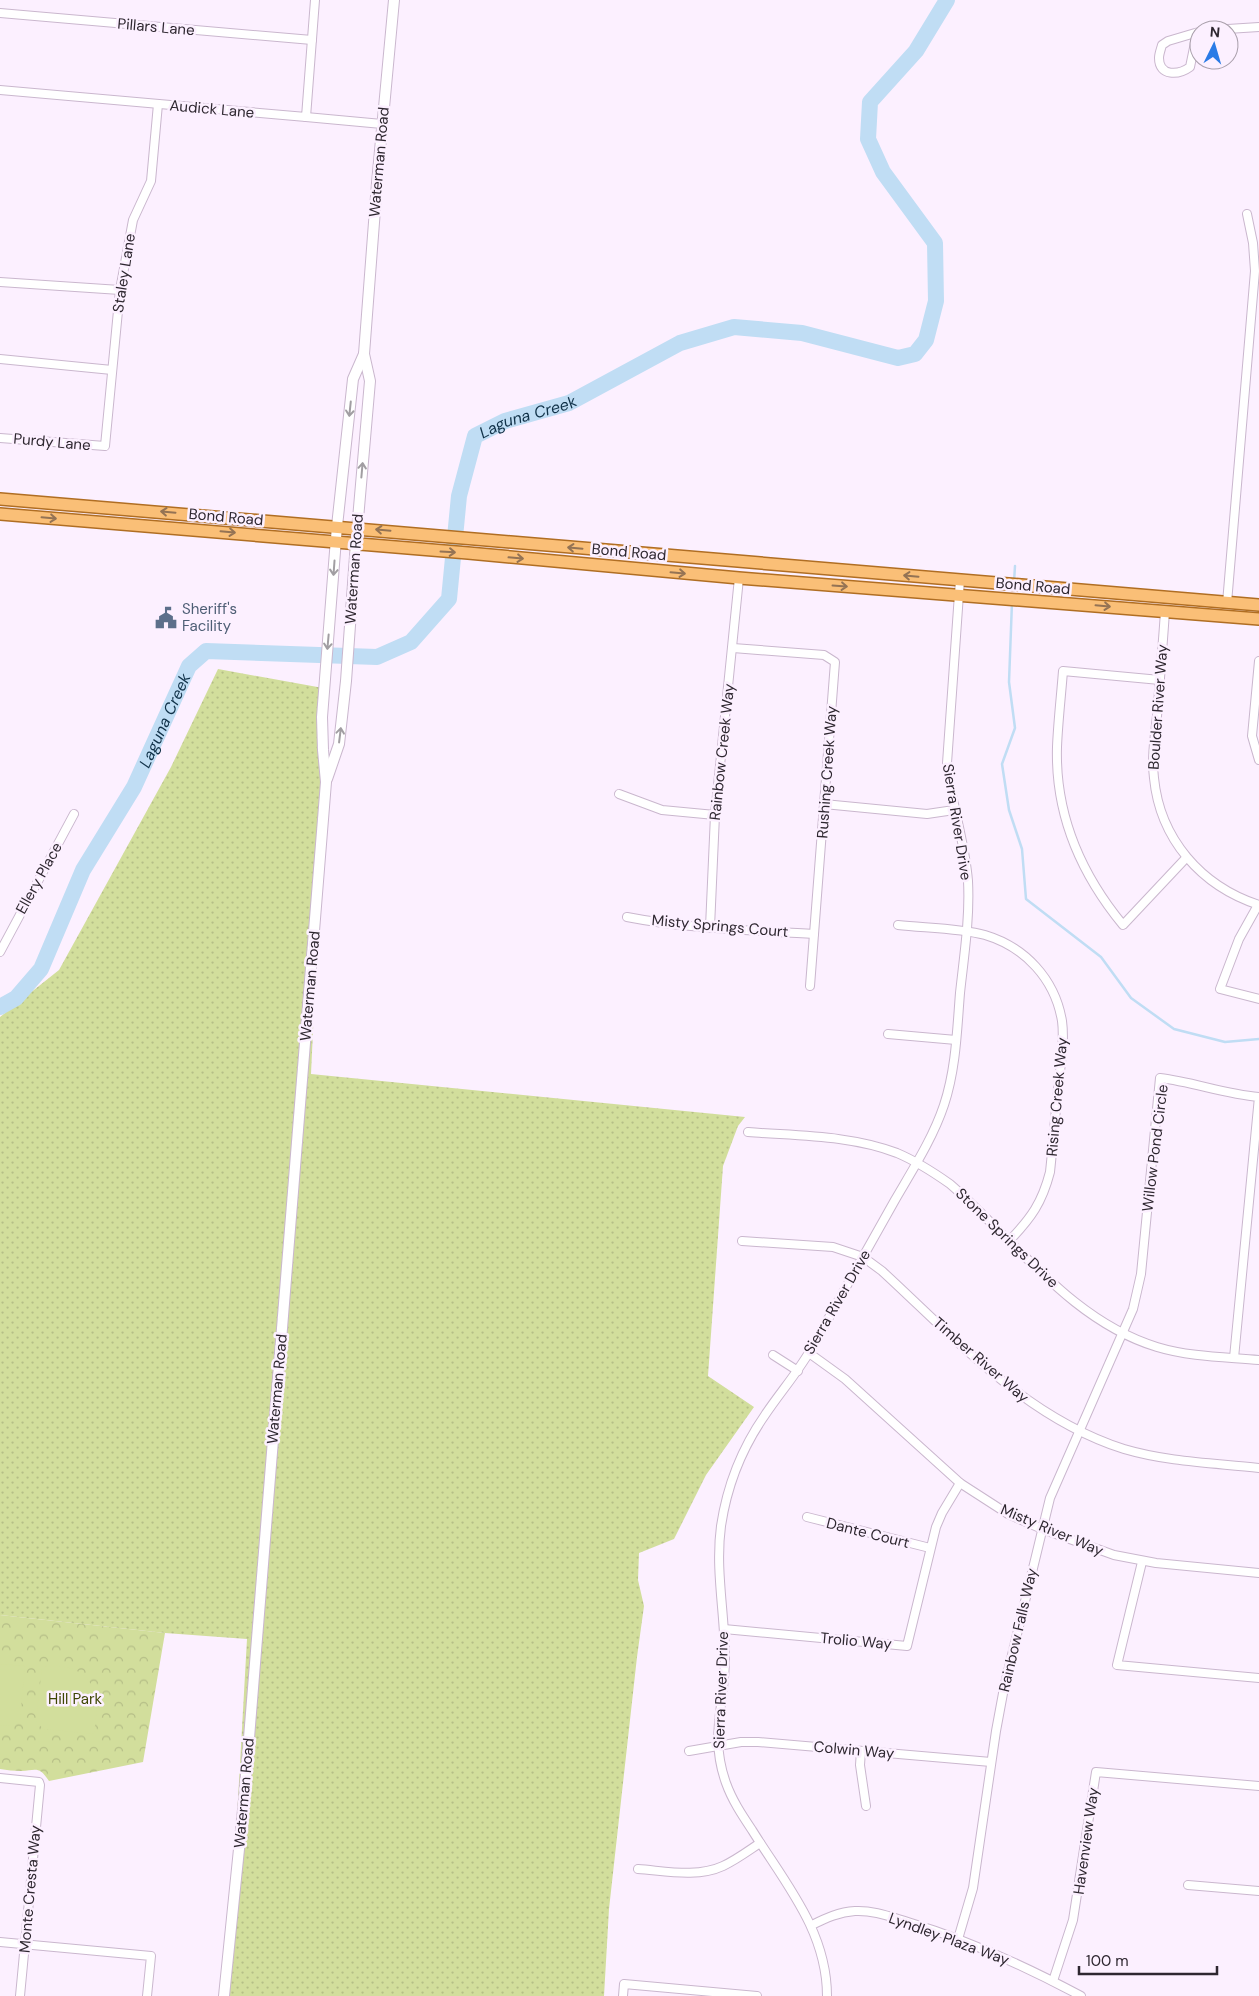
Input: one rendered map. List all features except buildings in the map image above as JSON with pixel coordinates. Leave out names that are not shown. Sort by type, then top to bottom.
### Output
[{"type":"main road","name":"Waterman Road","points":[[326,782],[339,744],[346,680],[370,381],[364,354],[394,0]]},
{"type":"main road","name":"Waterman Road","points":[[224,1996],[244,1800],[326,782],[322,716],[337,526],[353,379],[364,354]]},
{"type":"main road","name":"Bond Road","points":[[0,499],[1256,605]]},
{"type":"main road","name":"Bond Road","points":[[0,514],[356,542],[428,551],[739,578],[988,596],[1259,619]]},
{"type":"main road","points":[[739,578],[743,572],[751,570],[824,576],[848,571]]},
{"type":"main road","points":[[1165,611],[1175,605],[1242,610],[1256,605]]},
{"type":"street","points":[[306,117],[315,0]]},
{"type":"street","name":"Pillars Lane","points":[[0,13],[312,40]]},
{"type":"street","points":[[1239,28],[1259,27]]},
{"type":"street","points":[[1198,33],[1190,67],[1182,72],[1173,74],[1163,69],[1159,59],[1162,45],[1168,41],[1198,33]]},
{"type":"street","name":"Audick Lane","points":[[0,90],[382,124]]},
{"type":"street","name":"Staley Lane","points":[[104,446],[120,290],[133,220],[151,180],[158,104]]},
{"type":"street","points":[[1227,603],[1255,271],[1253,243],[1247,214]]},
{"type":"street","points":[[0,282],[120,290]]},
{"type":"street","points":[[0,359],[112,370]]},
{"type":"street","name":"Purdy Lane","points":[[0,438],[104,446]]},
{"type":"street","name":"Rainbow Creek Way","points":[[710,927],[715,815],[739,578]]},
{"type":"street","name":"Sierra River Drive","points":[[827,1996],[824,1960],[812,1925],[733,1798],[721,1764],[718,1746],[718,1719],[725,1673],[719,1546],[724,1507],[731,1482],[750,1438],[798,1371],[863,1257],[935,1127],[944,1105],[950,1082],[956,1040],[968,905],[967,872],[949,785],[946,745],[960,580]]},
{"type":"street","name":"Boulder River Way","points":[[1165,611],[1153,777],[1161,814],[1186,858],[1213,883],[1240,898],[1258,905]]},
{"type":"street","name":"Rushing Creek Way","points":[[733,648],[824,655],[835,662],[810,986]]},
{"type":"street","points":[[1259,661],[1252,736],[1259,760]]},
{"type":"street","points":[[1160,680],[1063,672],[1057,748],[1060,794],[1070,837],[1080,862],[1092,885],[1123,925],[1186,858]]},
{"type":"street","points":[[619,794],[662,810],[715,815]]},
{"type":"street","points":[[824,804],[927,814],[954,810]]},
{"type":"street","name":"Ellery Place","points":[[0,952],[2,940],[74,814]]},
{"type":"street","points":[[1258,905],[1254,916],[1238,939],[1220,989],[1259,999]]},
{"type":"street","name":"Misty Springs Court","points":[[628,917],[648,921],[710,927],[814,934]]},
{"type":"street","name":"Rising Creek Way","points":[[898,926],[982,934],[1000,940],[1026,957],[1044,977],[1052,991],[1062,1021],[1062,1044],[1050,1172],[1046,1188],[1033,1214],[1010,1240]]},
{"type":"street","points":[[888,1034],[956,1040]]},
{"type":"street","name":"Willow Pond Circle","points":[[1122,1334],[1133,1309],[1141,1274],[1160,1078],[1178,1080],[1222,1092],[1259,1097],[1234,1358]]},
{"type":"street","name":"Stone Springs Drive","points":[[748,1132],[851,1141],[897,1153],[916,1162],[950,1184],[1072,1301],[1090,1315],[1122,1334],[1159,1348],[1185,1353],[1259,1360]]},
{"type":"street","name":"Timber River Way","points":[[742,1241],[756,1240],[833,1247],[848,1250],[863,1257],[882,1271],[1003,1382],[1050,1416],[1079,1431],[1125,1449],[1154,1456],[1259,1468]]},
{"type":"street","name":"Rainbow Falls Way","points":[[958,1939],[973,1888],[991,1762],[1004,1688],[1042,1529],[1054,1490],[1122,1334]]},
{"type":"street","name":"Misty River Way","points":[[809,1353],[845,1379],[960,1483],[1008,1514],[1042,1529],[1114,1555],[1142,1562],[1259,1573]]},
{"type":"street","points":[[773,1355],[798,1371]]},
{"type":"street","name":"Trolio Way","points":[[724,1629],[907,1646],[930,1548],[942,1513],[960,1483]]},
{"type":"street","name":"Dante Court","points":[[807,1516],[930,1548]]},
{"type":"street","points":[[1142,1562],[1117,1665],[1259,1678]]},
{"type":"street","name":"Colwin Way","points":[[689,1750],[758,1742],[991,1762]]},
{"type":"street","points":[[861,1751],[860,1765],[866,1806]]},
{"type":"street","name":"Havenview Way","points":[[1053,1981],[1074,1920],[1096,1772],[1259,1786]]},
{"type":"street","name":"Monte Cresta Way","points":[[0,1778],[38,1782],[20,1996]]},
{"type":"street","points":[[638,1869],[689,1873],[712,1870],[735,1860],[760,1843]]},
{"type":"street","points":[[1188,1885],[1259,1891]]},
{"type":"street","name":"Lyndley Plaza Way","points":[[812,1925],[842,1913],[856,1911],[871,1912],[958,1939],[1004,1958],[1081,1996]]},
{"type":"street","points":[[0,1942],[151,1956],[147,1996]]},
{"type":"street","points":[[623,1996],[624,1984],[757,1996]]},
{"type":"green space","points":[[218,669],[323,688],[323,816],[311,1074],[745,1117],[738,1126],[723,1166],[708,1376],[754,1407],[706,1475],[674,1539],[639,1553],[638,1580],[644,1606],[609,1909],[604,1996],[227,1996],[247,1639],[165,1633],[0,1615],[0,1017],[59,970],[171,767]]},
{"type":"green space","name":"Hill Park","points":[[0,1615],[165,1633],[143,1762],[49,1781],[43,1773],[37,1770],[18,1771],[0,1769]]},
{"type":"green space","points":[[0,1664],[25,1666],[20,1719],[10,1726],[0,1725]]},
{"type":"green space","points":[[42,1667],[73,1669],[89,1681],[96,1697],[94,1734],[43,1729],[36,1721]]},
{"type":"waterway","name":"Laguna Creek","points":[[0,1007],[16,998],[41,969],[83,870],[134,787],[189,666],[206,651],[377,657],[411,642],[449,599],[459,496],[475,436],[505,421],[569,403],[680,343],[734,327],[802,333],[898,358],[915,354],[926,340],[936,301],[935,243],[883,172],[868,139],[870,102],[916,51],[947,0]]},
{"type":"waterway","points":[[1014,582],[1015,566]]},
{"type":"waterway","points":[[1012,602],[1009,682],[1015,728],[1002,764],[1009,810],[1022,849],[1026,899],[1101,957],[1131,998],[1174,1029],[1225,1042],[1259,1039]]},
{"type":"place","name":"Sheriff's Facility","points":[[166,618]]}]
